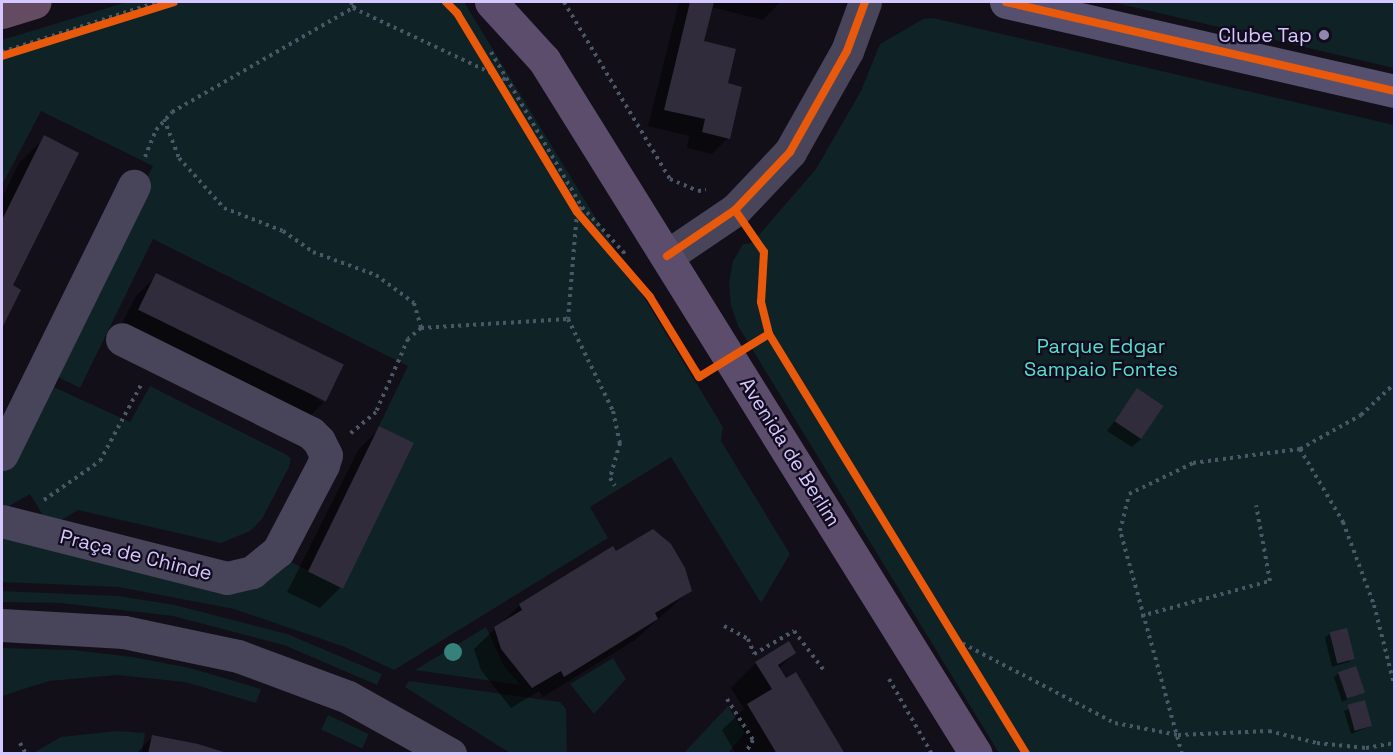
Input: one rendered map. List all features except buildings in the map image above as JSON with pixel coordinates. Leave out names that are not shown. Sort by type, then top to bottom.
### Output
[{"type":"highway","points":[[2,12],[34,2]]},
{"type":"main road","name":"Avenida de Berlim","points":[[491,2],[544,60],[976,753]]},
{"type":"main road","name":"Avenida de Berlim","points":[[525,2],[544,60]]},
{"type":"street","points":[[667,256],[735,210],[790,152],[847,51],[865,2]]},
{"type":"street","points":[[1006,2],[1395,91]]},
{"type":"street","points":[[2,454],[139,174]]},
{"type":"street","points":[[122,339],[311,433],[323,447]]},
{"type":"street","name":"Praça de Chinde","points":[[5,522],[208,575],[239,576],[263,565],[278,550],[323,465],[323,447]]},
{"type":"street","points":[[2,625],[124,632],[238,656],[348,697],[450,753]]},
{"type":"path","points":[[351,2],[353,8],[496,77]]},
{"type":"path","points":[[139,174],[164,119],[353,8],[356,2]]},
{"type":"path","points":[[564,2],[670,179],[698,191],[709,189]]},
{"type":"path","points":[[2,54],[161,3]]},
{"type":"path","points":[[479,49],[577,212],[621,263]]},
{"type":"path","points":[[164,119],[179,158],[224,208],[274,227],[313,252],[394,285],[414,303],[421,328]]},
{"type":"path","points":[[577,212],[568,319],[613,411],[620,444],[610,478],[615,486]]},
{"type":"path","points":[[323,447],[348,436],[376,412],[408,339],[421,328],[568,319]]},
{"type":"path","points":[[5,522],[100,461],[156,356]]},
{"type":"path","points":[[1182,753],[1141,616],[1119,531],[1129,494],[1193,463],[1300,449],[1361,415],[1395,384]]},
{"type":"path","points":[[1300,449],[1343,522],[1374,605],[1395,684]]},
{"type":"path","points":[[1141,616],[1270,581],[1256,505]]},
{"type":"path","points":[[724,626],[748,639],[754,654],[794,631],[823,669]]},
{"type":"path","points":[[950,630],[968,659]]},
{"type":"path","points":[[956,640],[1115,723],[1178,735],[1269,731],[1317,743],[1366,748],[1395,743]]},
{"type":"path","points":[[727,699],[753,740],[745,753]]},
{"type":"path","points":[[20,743],[26,753]]},
{"type":"green space","points":[[127,2],[464,2],[723,427],[721,441],[790,554],[761,603],[671,457],[590,507],[608,538],[394,670],[345,647],[234,609],[119,587],[2,582],[2,538],[6,537],[206,588],[287,560],[342,588],[414,444],[379,426],[408,366],[153,239],[80,388],[50,373],[153,166],[41,111],[2,185],[2,40]]},
{"type":"green space","name":"Clube Tap","points":[[1112,2],[1394,2],[1394,68]]},
{"type":"green space","name":"Parque Edgar Sampaio Fontes","points":[[933,18],[1394,125],[1394,753],[999,753],[738,326],[731,305],[729,283],[733,261],[743,244],[752,243],[816,169],[861,91],[880,44],[923,19]]},
{"type":"green space","points":[[45,383],[130,422],[150,386],[287,455],[291,459],[289,467],[262,519],[250,531],[221,543],[78,510],[56,523],[44,517],[30,494],[2,510],[2,471]]},
{"type":"green space","points":[[2,591],[118,596],[175,605],[287,634],[382,674],[377,685],[284,645],[173,616],[60,603],[2,602]]},
{"type":"green space","points":[[486,627],[503,664],[520,685],[415,670]]},
{"type":"green space","points":[[2,648],[73,650],[132,657],[190,668],[261,689],[256,703],[185,682],[117,675],[49,681],[2,696]]},
{"type":"green space","points":[[613,658],[626,679],[594,714],[570,684]]},
{"type":"green space","points":[[409,681],[560,702],[566,709],[567,753],[510,753],[405,687]]},
{"type":"green space","points":[[728,706],[745,733],[728,753],[684,753]]},
{"type":"green space","points":[[328,715],[369,734],[362,749],[321,730]]},
{"type":"green space","points":[[117,731],[145,733],[142,753],[35,752],[61,737]]},
{"type":"cycle path","points":[[2,56],[174,2]]},
{"type":"cycle path","points":[[446,2],[457,13],[577,212],[650,297],[699,377],[769,334],[1026,754]]},
{"type":"cycle path","points":[[667,256],[735,210],[790,152],[847,51],[865,2]]},
{"type":"cycle path","points":[[1006,2],[1394,91]]},
{"type":"cycle path","points":[[735,210],[764,252],[761,302],[769,334]]},
{"type":"place","name":"Clube Tap","points":[[1324,35]]}]
